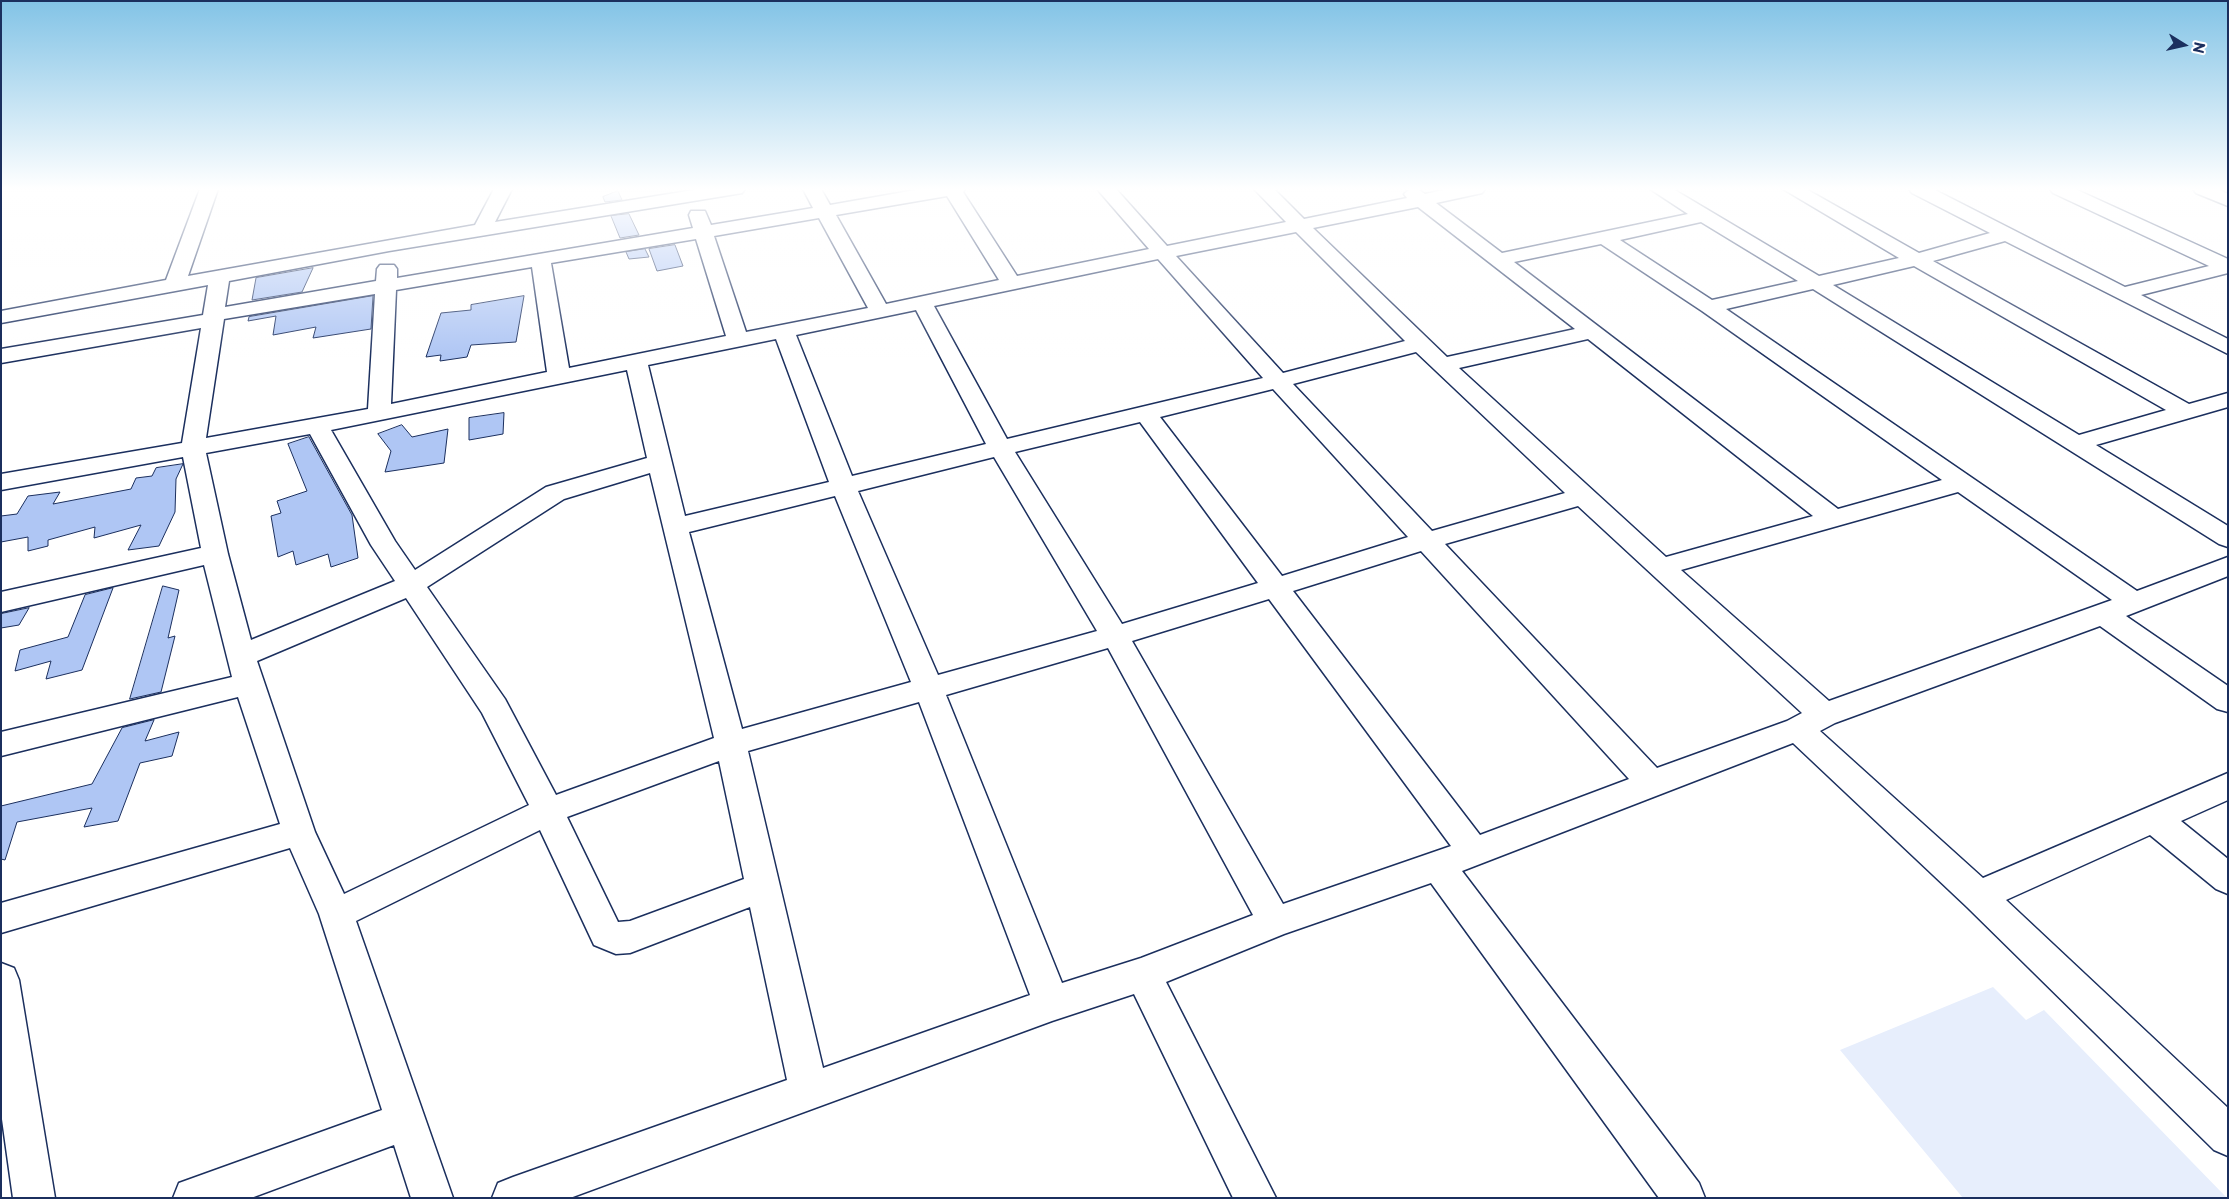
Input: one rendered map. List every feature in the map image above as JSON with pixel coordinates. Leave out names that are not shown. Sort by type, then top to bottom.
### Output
[{"type":"street","points":[[176,284],[190,245]]},
{"type":"street","points":[[1,317],[389,245],[385,287],[379,414]]},
{"type":"street","points":[[6,355],[631,245]]},
{"type":"street","points":[[706,245],[738,339]]},
{"type":"street","points":[[844,245],[880,311]]},
{"type":"street","points":[[988,245],[1012,283]]},
{"type":"street","points":[[1156,245],[1278,382],[1652,783]]},
{"type":"street","points":[[1,482],[318,426],[1206,245]]},
{"type":"street","points":[[1320,245],[1420,344],[1661,567],[1979,896],[2228,1136]]},
{"type":"street","points":[[1478,245],[1834,518]]},
{"type":"street","points":[[1497,260],[1571,245]]},
{"type":"street","points":[[1615,245],[1709,307],[1961,483],[2118,608],[2228,701]]},
{"type":"street","points":[[1753,245],[2228,538]]},
{"type":"street","points":[[1890,245],[2186,412]]},
{"type":"street","points":[[1709,307],[1915,260],[1970,245]]},
{"type":"street","points":[[2026,245],[2228,348]]},
{"type":"street","points":[[2180,245],[2227,267]]},
{"type":"street","points":[[541,260],[559,376]]},
{"type":"street","points":[[2123,294],[2227,267]]},
{"type":"street","points":[[220,276],[193,447],[215,554],[244,670],[299,832],[336,914],[432,1198]]},
{"type":"street","points":[[922,303],[1000,448],[1115,636],[1274,922]]},
{"type":"street","points":[[6,355],[33,312]]},
{"type":"street","points":[[783,330],[842,485],[929,689],[1052,1004]]},
{"type":"street","points":[[1443,365],[1592,332]]},
{"type":"street","points":[[675,527],[842,485],[1278,382],[1420,344]]},
{"type":"street","points":[[636,361],[675,527],[731,744],[809,1092]]},
{"type":"street","points":[[2075,444],[2228,400]]},
{"type":"street","points":[[1145,413],[1474,852]]},
{"type":"street","points":[[318,426],[384,545],[494,707],[548,811],[606,934],[616,938],[630,937],[762,887]]},
{"type":"street","points":[[1,744],[244,670],[411,585],[554,493],[660,462]]},
{"type":"street","points":[[1661,567],[1961,483]]},
{"type":"street","points":[[336,914],[548,811],[731,744],[1115,636],[1426,541],[1583,496]]},
{"type":"street","points":[[1,602],[215,554]]},
{"type":"street","points":[[513,1198],[1052,1004],[1144,974],[1274,922],[1438,866],[1811,722],[2228,566]]},
{"type":"street","points":[[1979,896],[2228,786]]},
{"type":"street","points":[[2154,819],[2228,879]]},
{"type":"street","points":[[1,918],[299,832]]},
{"type":"street","points":[[1438,866],[1684,1198]]},
{"type":"street","points":[[1144,974],[1255,1198]]},
{"type":"street","points":[[1,980],[34,1198]]},
{"type":"street","points":[[194,1198],[406,1121]]},
{"type":"shaded area","points":[[1993,987],[2026,1020],[2044,1010],[2227,1198],[1963,1198],[1840,1050]]},
{"type":"building","points":[[675,245],[683,266],[657,271],[649,249]]},
{"type":"building","points":[[645,249],[649,257],[629,259],[626,252]]},
{"type":"building","points":[[313,268],[302,292],[252,300],[256,278]]},
{"type":"building","points":[[373,296],[371,329],[313,338],[316,327],[273,335],[276,316],[248,321],[249,317]]},
{"type":"building","points":[[524,296],[516,342],[471,345],[467,357],[440,361],[441,355],[426,357],[441,313],[471,310],[471,305]]},
{"type":"building","points":[[504,413],[503,434],[469,440],[469,418]]},
{"type":"building","points":[[402,425],[412,437],[448,429],[444,463],[385,472],[391,451],[378,434]]},
{"type":"building","points":[[309,437],[352,515],[358,558],[331,567],[328,554],[296,565],[293,551],[278,557],[271,516],[281,513],[277,501],[307,491],[288,444]]},
{"type":"building","points":[[183,464],[176,479],[175,512],[159,546],[128,550],[141,525],[94,538],[95,527],[48,540],[48,546],[28,551],[28,537],[1,542],[1,516],[17,514],[28,496],[60,492],[53,504],[131,489],[136,478],[152,476],[156,468]]},
{"type":"building","points":[[163,586],[179,590],[168,638],[175,636],[161,692],[130,699]]},
{"type":"building","points":[[113,588],[82,670],[46,679],[51,661],[15,671],[20,650],[68,637],[85,595]]},
{"type":"building","points":[[29,608],[19,625],[1,628],[1,614]]},
{"type":"building","points":[[154,720],[145,741],[179,732],[172,756],[140,763],[118,821],[84,827],[92,808],[17,822],[5,860],[1,859],[1,806],[92,784],[122,728]]}]
